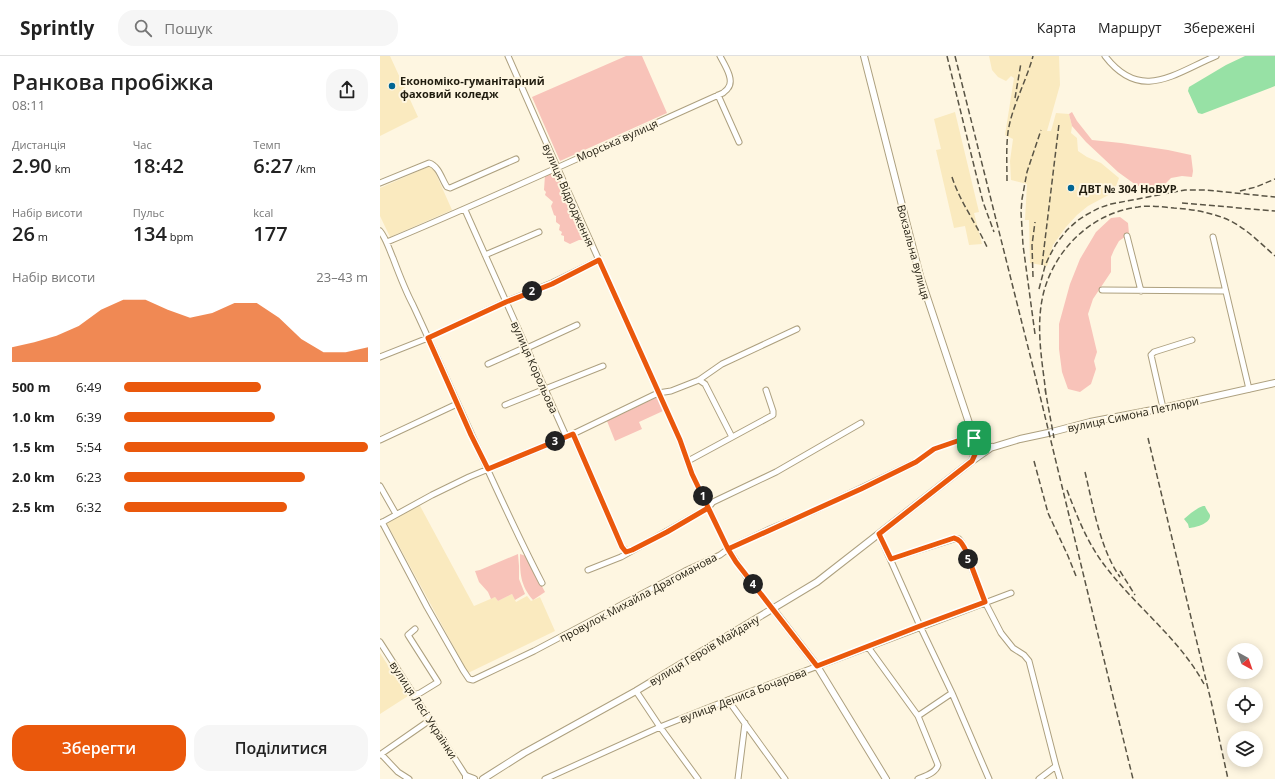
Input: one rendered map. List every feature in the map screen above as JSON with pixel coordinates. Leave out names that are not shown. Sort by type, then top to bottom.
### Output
[{"type":"street","name":"вулиця Відродження","points":[[508,56],[680,440],[708,508],[728,549],[746,576],[773,609]]},
{"type":"street","name":"Морська вулиця","points":[[387,242],[465,210],[718,95],[728,88],[730,84],[730,79],[720,56]]},
{"type":"street","name":"Вокзальна вулиця","points":[[864,56],[918,272],[975,441]]},
{"type":"street","points":[[1105,56],[1118,70],[1127,76],[1146,82],[1164,79],[1216,56]]},
{"type":"street","points":[[718,95],[739,142]]},
{"type":"street","points":[[380,184],[429,162],[436,167],[443,182],[450,188],[516,159]]},
{"type":"street","name":"вулиця Корольова","points":[[465,210],[566,436]]},
{"type":"street","points":[[380,231],[387,242],[408,296],[457,404],[527,554],[542,582]]},
{"type":"street","points":[[485,255],[538,232]]},
{"type":"street","points":[[1126,236],[1141,291]]},
{"type":"street","points":[[1212,238],[1249,389]]},
{"type":"street","points":[[380,357],[428,338],[506,302],[552,284],[599,260]]},
{"type":"street","points":[[1102,290],[1225,291]]},
{"type":"street","points":[[488,364],[577,325]]},
{"type":"street","points":[[381,523],[432,495],[488,469],[573,434],[658,393],[671,391],[699,380],[722,364],[797,329]]},
{"type":"street","points":[[1163,408],[1151,355],[1154,352],[1192,340]]},
{"type":"street","points":[[505,405],[603,366]]},
{"type":"street","points":[[699,380],[705,384],[732,437]]},
{"type":"street","name":"вулиця Симона Петлюри","points":[[992,447],[1090,422],[1163,408],[1275,383]]},
{"type":"street","points":[[688,462],[773,415],[774,411],[766,390]]},
{"type":"street","points":[[380,440],[457,404]]},
{"type":"street","points":[[588,570],[621,556],[667,532],[708,508],[713,502],[776,472],[861,423]]},
{"type":"street","points":[[573,434],[622,547],[626,552],[632,550]]},
{"type":"street","name":"провулок Михайла Драгоманова","points":[[381,523],[427,607],[469,679],[473,680],[534,651],[685,571],[720,555],[728,549],[826,505],[916,462],[934,449],[966,438],[975,441]]},
{"type":"street","points":[[975,441],[981,448],[987,449],[992,447]]},
{"type":"street","points":[[972,461],[977,450],[975,441]]},
{"type":"street","name":"вулиця Героїв Майдану","points":[[483,779],[511,761],[636,691],[817,582],[992,447]]},
{"type":"street","points":[[380,486],[396,514]]},
{"type":"street","points":[[879,534],[952,693],[989,779]]},
{"type":"street","points":[[891,559],[954,538],[959,539],[962,542],[985,602],[1001,633],[1013,648],[1024,655],[1027,659],[1032,672],[1060,779]]},
{"type":"street","name":"вулиця Дениса Бочарова","points":[[545,779],[660,727],[920,626],[1011,593]]},
{"type":"street","points":[[773,609],[817,666],[886,779]]},
{"type":"street","points":[[413,695],[420,693],[438,682],[408,635],[415,629]]},
{"type":"street","name":"вулиця Лесі Українки","points":[[380,642],[466,778]]},
{"type":"street","points":[[868,647],[918,716],[938,765],[937,768],[918,779]]},
{"type":"street","points":[[636,691],[698,779]]},
{"type":"street","points":[[918,716],[952,693]]},
{"type":"street","points":[[728,700],[784,779]]},
{"type":"street","points":[[409,779],[398,772],[381,754],[430,720]]},
{"type":"street","points":[[738,779],[745,723]]},
{"type":"street","points":[[1039,779],[1056,766]]},
{"type":"street","points":[[466,778],[474,779]]},
{"type":"shaded area","name":"Економіко-гуманітарний фаховий коледж","points":[[380,56],[390,56],[418,117],[380,136]]},
{"type":"shaded area","points":[[626,56],[642,56],[667,113],[560,161],[532,97]]},
{"type":"shaded area","points":[[989,56],[1059,56],[1060,85],[1047,131],[1051,131],[1056,113],[1069,114],[1072,126],[1071,133],[1077,138],[1078,151],[1101,163],[1119,178],[1114,192],[1088,206],[1066,227],[1053,245],[1047,266],[1030,263],[1029,220],[1025,220],[1027,184],[1011,180],[1010,161],[1013,139],[1005,135],[1014,78],[1011,76],[1006,81],[998,77],[992,70]]},
{"type":"shaded area","points":[[1245,56],[1275,56],[1275,86],[1202,114],[1198,113],[1188,91],[1189,87],[1226,65]]},
{"type":"shaded area","points":[[955,112],[979,212],[974,213],[982,244],[969,245],[965,226],[954,228],[936,150],[941,149],[934,119]]},
{"type":"shaded area","points":[[1072,112],[1092,140],[1168,150],[1191,155],[1193,171],[1192,177],[1182,176],[1171,178],[1162,187],[1150,190],[1136,185],[1118,172],[1086,142],[1072,126],[1069,114]]},
{"type":"shaded area","points":[[432,165],[452,210],[390,237],[380,216],[380,188]]},
{"type":"shaded area","points":[[555,172],[557,173],[583,231],[583,240],[570,244],[564,241],[564,236],[561,235],[562,232],[559,230],[560,225],[556,222],[556,216],[554,215],[551,206],[553,202],[545,195],[545,175]]},
{"type":"shaded area","points":[[1120,217],[1128,223],[1129,234],[1119,241],[1114,250],[1111,257],[1111,272],[1093,299],[1088,314],[1097,352],[1094,361],[1096,369],[1091,384],[1080,392],[1068,389],[1062,372],[1059,349],[1059,324],[1070,284],[1080,259],[1096,232],[1111,218]]},
{"type":"shaded area","points":[[657,397],[663,411],[639,422],[642,429],[615,441],[607,421]]},
{"type":"shaded area","points":[[419,504],[474,606],[495,597],[498,601],[512,594],[516,602],[527,596],[531,601],[540,597],[555,631],[468,673],[386,522]]},
{"type":"shaded area","points":[[1205,506],[1210,518],[1202,525],[1189,528],[1184,519],[1195,510]]},
{"type":"shaded area","points":[[518,554],[519,579],[525,594],[515,600],[512,594],[498,601],[495,597],[491,599],[488,592],[479,582],[475,571]]},
{"type":"shaded area","points":[[520,554],[526,556],[545,592],[533,600],[523,584],[520,567]]},
{"type":"shaded area","points":[[380,653],[408,696],[380,714]]},
{"type":"railway","points":[[947,56],[983,202],[994,232]]},
{"type":"railway","points":[[955,56],[1034,371],[1133,779]]},
{"type":"railway","points":[[1007,181],[1007,144],[1010,122],[1033,56]]},
{"type":"railway","points":[[1015,98],[1021,63]]},
{"type":"railway","points":[[1042,265],[1059,124]]},
{"type":"railway","points":[[1035,334],[1023,245],[1021,212],[1027,172],[1041,130]]},
{"type":"railway","points":[[952,177],[959,195],[987,247]]},
{"type":"railway","points":[[1240,191],[1256,187],[1275,179]]},
{"type":"railway","points":[[1039,289],[1045,266],[1056,244],[1067,230],[1077,221],[1099,208],[1111,204],[1185,190],[1206,190],[1275,197]]},
{"type":"railway","points":[[1182,203],[1275,211]]},
{"type":"railway","points":[[1046,394],[1040,342],[1041,304],[1044,291],[1057,261],[1078,235],[1091,225],[1121,211],[1138,207],[1156,206],[1193,210],[1212,214],[1231,221],[1251,235],[1275,256]]},
{"type":"railway","points":[[1033,277],[1032,245],[1035,222]]},
{"type":"railway","points":[[1045,389],[1054,438]]},
{"type":"railway","points":[[1148,438],[1211,701],[1228,779]]},
{"type":"railway","points":[[1034,461],[1048,513],[1076,576]]},
{"type":"railway","points":[[1085,472],[1102,540],[1113,566],[1120,577]]},
{"type":"railway","points":[[1067,490],[1075,512],[1102,562],[1121,585],[1172,639],[1195,668],[1204,684]]},
{"type":"railway","points":[[1120,571],[1135,595]]},
{"type":"place","name":"Економіко-гуманітарний фаховий коледж","points":[[392,86]]},
{"type":"place","name":"ДВТ № 304 НоВУР","points":[[1071,188]]},
{"type":"route","points":[[974,438],[954,441],[934,449],[916,462],[861,489],[728,549],[692,474],[680,440],[599,260],[552,284],[506,302],[428,338],[471,435],[488,469],[573,434],[622,547],[626,552],[667,532],[708,508],[728,549],[736,562],[817,666],[985,602],[965,549],[959,539],[954,538],[891,559],[879,534],[972,461],[977,450],[974,438]]}]
